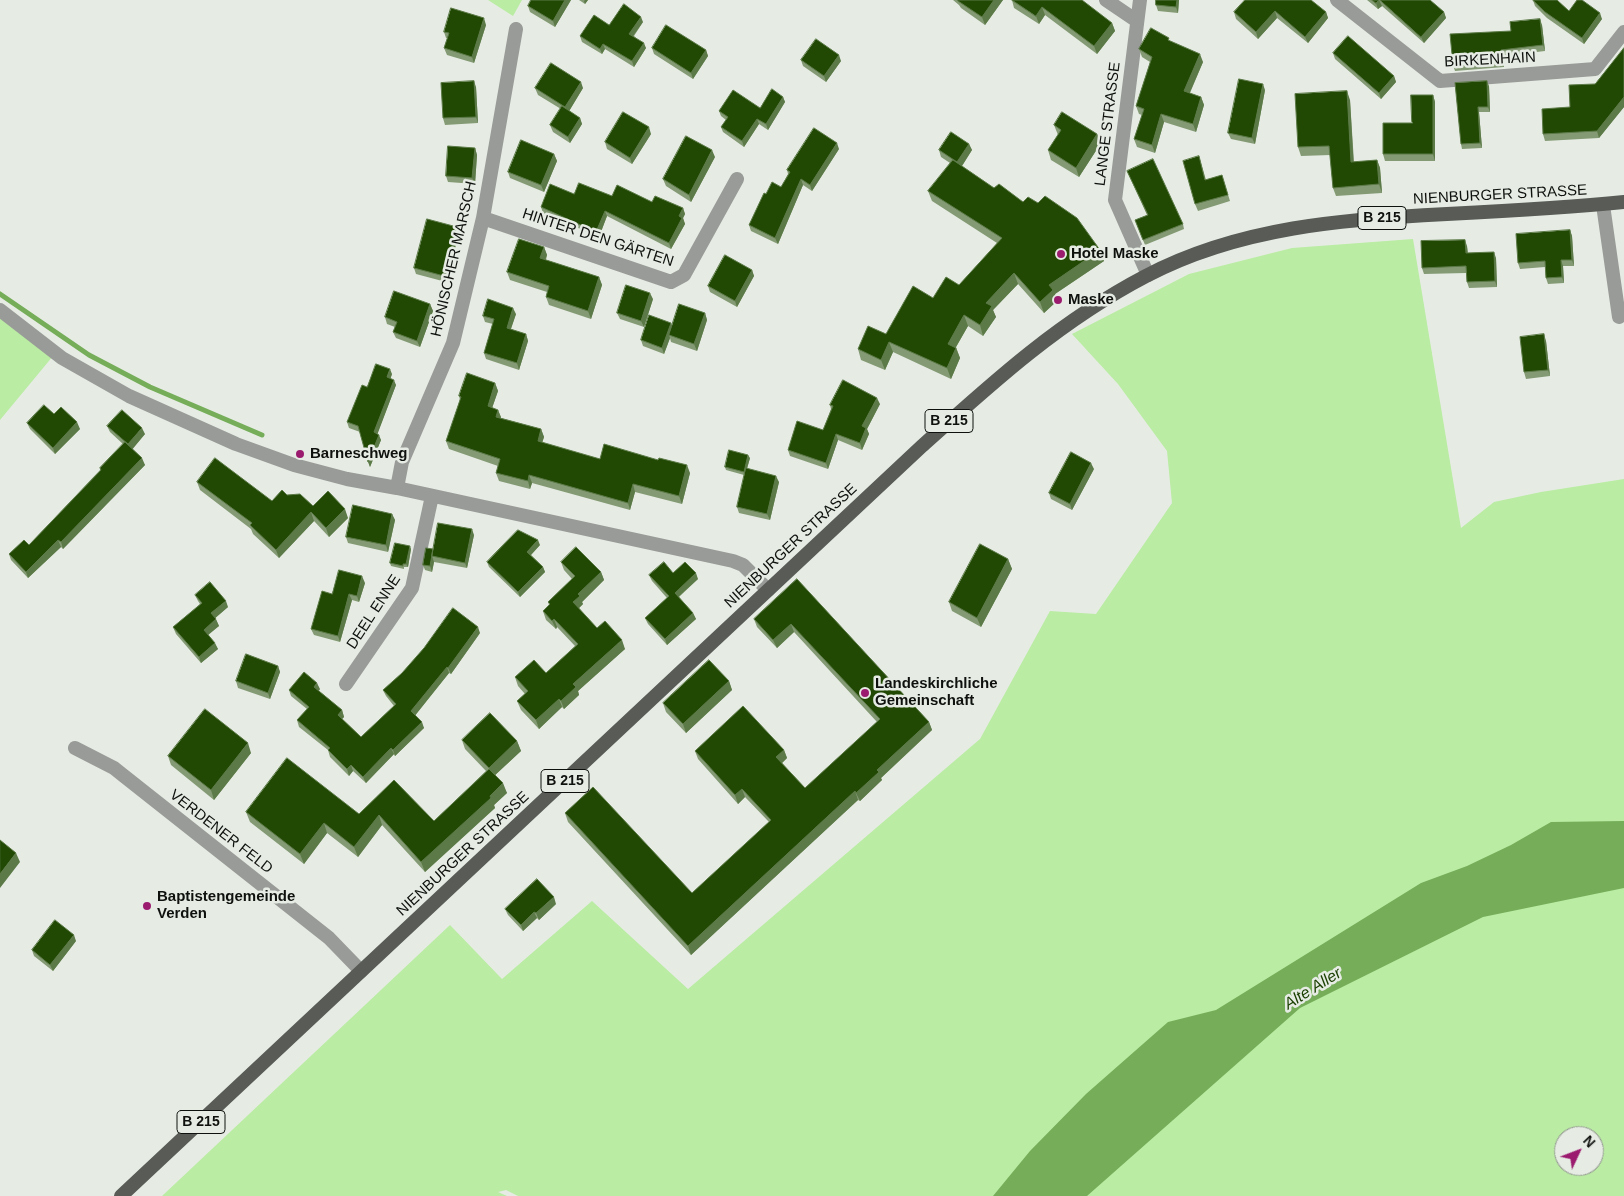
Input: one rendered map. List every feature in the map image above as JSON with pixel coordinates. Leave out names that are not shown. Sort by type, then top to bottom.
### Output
[{"type":"main road","name":"NIENBURGER STRASSE","points":[[121,1196],[922,446],[1020,359],[1101,301],[1148,275],[1210,249],[1250,237],[1372,218],[1603,205],[1624,202]]},
{"type":"street","points":[[1106,0],[1137,21]]},
{"type":"street","name":"LANGE STRASSE","points":[[1140,0],[1115,200],[1148,275]]},
{"type":"street","name":"BIRKENHAIN","points":[[1337,0],[1440,81],[1595,69],[1624,32]]},
{"type":"street","name":"HÖNISCHER MARSCH","points":[[397,488],[402,462],[453,343],[483,218],[516,29]]},
{"type":"street","name":"HINTER DEN GÄRTEN","points":[[483,218],[671,282],[684,274],[737,179]]},
{"type":"street","points":[[1603,205],[1619,317]]},
{"type":"street","points":[[0,310],[62,358],[129,396],[228,440],[294,465],[346,479],[397,488],[733,562],[743,565],[768,590]]},
{"type":"street","name":"DEEL ENNE","points":[[346,684],[412,588],[432,496]]},
{"type":"street","name":"VERDENER FELD","points":[[75,748],[114,768],[329,938],[361,971]]},
{"type":"shaded area","points":[[488,0],[522,0],[513,16]]},
{"type":"shaded area","points":[[1413,239],[1461,528],[1494,502],[1541,492],[1624,479],[1624,1196],[518,1196],[506,1190],[498,1192],[507,1196],[162,1196],[450,925],[502,979],[592,901],[688,989],[980,739],[1050,611],[1096,614],[1172,503],[1167,451],[1118,384],[1072,334],[1189,274],[1292,248]]},
{"type":"shaded area","points":[[0,306],[58,350],[0,420]]},
{"type":"water","name":"Alte Aller","points":[[1624,821],[1624,888],[1483,917],[1300,1008],[1087,1196],[993,1196],[1030,1151],[1086,1094],[1168,1022],[1216,1010],[1421,883],[1467,866],[1511,845],[1551,822]]},
{"type":"building","points":[[531,0],[565,0],[553,21],[528,6]]},
{"type":"building","points":[[958,0],[994,0],[982,17]]},
{"type":"building","points":[[1012,0],[1082,0],[1112,23],[1094,46],[1042,7],[1036,16]]},
{"type":"building","points":[[1156,0],[1177,0],[1176,7],[1156,5]]},
{"type":"building","points":[[1245,0],[1311,0],[1326,12],[1305,37],[1275,11],[1256,32],[1234,12]]},
{"type":"building","points":[[1380,0],[1430,0],[1444,12],[1421,37]]},
{"type":"building","points":[[1533,0],[1557,0],[1569,11],[1577,0],[1582,0],[1600,13],[1582,38],[1545,12]]},
{"type":"building","points":[[624,4],[641,17],[629,34],[644,43],[632,61],[603,44],[600,49],[580,36],[594,15],[609,25]]},
{"type":"building","points":[[451,8],[484,18],[472,57],[444,48],[449,33],[444,32]]},
{"type":"building","points":[[1540,19],[1543,45],[1501,50],[1501,61],[1453,65],[1450,34],[1511,31],[1510,22]]},
{"type":"building","points":[[666,25],[706,50],[691,73],[652,48]]},
{"type":"building","points":[[1151,28],[1169,38],[1168,40],[1200,54],[1184,91],[1201,97],[1193,124],[1161,114],[1152,145],[1134,139],[1144,109],[1136,106],[1152,57],[1139,49]]},
{"type":"building","points":[[1348,36],[1394,76],[1379,93],[1333,53]]},
{"type":"building","points":[[816,39],[839,55],[824,76],[801,60]]},
{"type":"building","points":[[1624,48],[1624,97],[1597,131],[1543,134],[1542,109],[1570,107],[1569,85],[1595,84]]},
{"type":"building","points":[[551,63],[581,82],[565,107],[535,88]]},
{"type":"building","points":[[1239,79],[1263,84],[1252,138],[1228,133]]},
{"type":"building","points":[[474,81],[476,117],[443,118],[441,83]]},
{"type":"building","points":[[1487,81],[1488,107],[1478,107],[1480,143],[1461,144],[1455,83]]},
{"type":"building","points":[[772,89],[783,97],[766,124],[757,119],[742,141],[721,127],[728,117],[719,111],[733,90],[760,108]]},
{"type":"building","points":[[1347,91],[1351,162],[1377,160],[1379,184],[1333,188],[1329,146],[1298,147],[1295,94]]},
{"type":"building","points":[[1411,95],[1433,95],[1433,154],[1383,154],[1383,123],[1413,123]]},
{"type":"building","points":[[562,106],[580,118],[568,137],[550,125]]},
{"type":"building","points":[[623,112],[649,127],[630,158],[605,142]]},
{"type":"building","points":[[1062,112],[1097,134],[1076,168],[1048,150],[1061,130],[1054,125]]},
{"type":"building","points":[[814,128],[837,143],[810,185],[801,179],[775,238],[749,225],[764,193],[766,194],[772,182],[781,187],[790,172],[787,170]]},
{"type":"building","points":[[951,132],[969,144],[957,162],[939,150]]},
{"type":"building","points":[[686,136],[712,150],[689,195],[663,179]]},
{"type":"building","points":[[521,140],[554,154],[541,185],[508,172]]},
{"type":"building","points":[[448,146],[475,148],[472,178],[446,176]]},
{"type":"building","points":[[1199,156],[1205,180],[1222,175],[1228,195],[1195,204],[1183,161]]},
{"type":"building","points":[[1153,159],[1183,224],[1143,240],[1135,220],[1148,215],[1127,171]]},
{"type":"building","points":[[953,160],[994,188],[999,184],[1023,202],[1028,197],[1038,203],[1045,196],[1077,218],[1100,250],[1049,285],[1053,290],[1040,302],[1014,273],[986,303],[992,306],[980,325],[964,315],[948,344],[956,348],[947,368],[889,342],[881,360],[858,349],[868,326],[886,334],[913,286],[933,298],[946,277],[959,285],[1002,238],[928,191]]},
{"type":"building","points":[[579,183],[612,196],[617,185],[652,202],[655,196],[683,208],[679,216],[682,218],[669,243],[605,211],[596,232],[541,207],[550,184],[574,194]]},
{"type":"building","points":[[427,219],[457,227],[444,276],[414,268]]},
{"type":"building","points":[[1570,230],[1572,260],[1561,260],[1562,277],[1546,278],[1545,261],[1518,263],[1516,234]]},
{"type":"building","points":[[519,239],[544,247],[540,258],[599,277],[588,311],[546,297],[549,286],[507,272]]},
{"type":"building","points":[[1465,240],[1466,253],[1494,252],[1495,281],[1467,282],[1466,266],[1422,268],[1421,241]]},
{"type":"building","points":[[725,255],[752,270],[735,301],[708,286]]},
{"type":"building","points":[[626,285],[650,293],[641,321],[617,313]]},
{"type":"building","points":[[394,291],[430,304],[417,341],[393,332],[397,322],[385,317]]},
{"type":"building","points":[[488,299],[513,308],[507,328],[526,334],[517,363],[484,353],[494,319],[483,316]]},
{"type":"building","points":[[679,304],[705,313],[694,344],[669,335]]},
{"type":"building","points":[[649,315],[671,323],[662,348],[641,340]]},
{"type":"building","points":[[1544,334],[1548,370],[1524,372],[1520,337]]},
{"type":"building","points":[[376,364],[390,369],[387,377],[394,380],[374,432],[379,435],[368,462],[358,426],[347,422],[362,385],[367,387]]},
{"type":"building","points":[[467,373],[495,383],[488,406],[498,410],[496,417],[541,429],[538,441],[600,459],[604,444],[658,460],[659,458],[687,465],[679,496],[633,484],[628,503],[529,475],[528,481],[496,473],[500,459],[446,441]]},
{"type":"building","points":[[843,380],[877,398],[862,426],[866,428],[860,443],[836,434],[826,463],[788,450],[797,421],[823,430],[833,406],[830,405]]},
{"type":"building","points":[[44,405],[54,414],[61,407],[77,422],[53,448],[27,423]]},
{"type":"building","points":[[122,410],[142,428],[128,444],[107,426]]},
{"type":"building","points":[[125,442],[142,458],[61,542],[58,540],[26,572],[9,554],[24,540],[29,545],[101,470],[100,468]]},
{"type":"building","points":[[729,450],[748,455],[744,472],[725,467]]},
{"type":"building","points":[[1071,452],[1091,463],[1070,504],[1049,493]]},
{"type":"building","points":[[215,458],[272,501],[282,490],[287,495],[300,494],[313,506],[328,491],[345,509],[326,528],[311,512],[276,550],[250,525],[252,523],[197,482]]},
{"type":"building","points":[[746,468],[776,476],[767,514],[737,507]]},
{"type":"building","points":[[353,505],[392,514],[386,545],[346,537]]},
{"type":"building","points":[[438,523],[472,529],[465,563],[432,556]]},
{"type":"building","points":[[518,530],[538,540],[527,552],[543,567],[518,592],[487,562]]},
{"type":"building","points":[[395,543],[410,546],[406,564],[403,564],[403,566],[390,563]]},
{"type":"building","points":[[980,544],[1008,559],[977,618],[949,602]]},
{"type":"building","points":[[576,547],[601,572],[578,594],[580,596],[573,602],[597,628],[605,621],[622,640],[573,684],[576,687],[561,701],[559,699],[536,720],[517,701],[528,691],[515,677],[534,660],[546,673],[578,644],[554,619],[552,621],[543,611],[550,604],[548,602],[575,576],[561,562]]},
{"type":"building","points":[[426,548],[433,549],[430,566],[423,565]]},
{"type":"building","points":[[664,562],[673,573],[685,562],[696,573],[675,593],[693,613],[665,639],[645,618],[669,596],[649,575]]},
{"type":"building","points":[[339,570],[362,576],[357,596],[349,594],[338,636],[311,629],[322,591],[332,594]]},
{"type":"building","points":[[797,579],[929,722],[877,770],[879,772],[856,793],[855,791],[688,946],[565,813],[593,787],[692,893],[771,820],[742,789],[735,795],[695,751],[743,706],[784,750],[776,757],[805,788],[880,719],[791,624],[773,640],[754,619]]},
{"type":"building","points":[[210,582],[226,601],[211,613],[216,619],[204,630],[215,643],[199,657],[173,627],[202,603],[195,595]]},
{"type":"building","points":[[453,608],[478,627],[448,668],[411,711],[422,722],[393,750],[391,748],[363,777],[351,765],[347,769],[328,750],[330,748],[297,720],[309,707],[289,690],[304,672],[317,683],[314,687],[342,710],[338,715],[361,737],[396,704],[383,690],[402,673],[424,648]]},
{"type":"building","points":[[246,654],[278,666],[268,693],[236,681]]},
{"type":"building","points":[[709,660],[729,681],[683,724],[663,703]]},
{"type":"building","points":[[205,709],[248,743],[211,790],[168,756]]},
{"type":"building","points":[[490,713],[517,741],[489,768],[462,740]]},
{"type":"building","points":[[287,758],[359,814],[394,780],[434,821],[489,769],[503,783],[490,796],[491,798],[421,862],[379,815],[354,847],[324,823],[300,854],[246,812]]},
{"type":"building","points":[[0,840],[16,853],[0,874]]},
{"type":"building","points":[[537,879],[554,897],[536,913],[534,912],[521,925],[505,909]]},
{"type":"building","points":[[55,920],[74,935],[50,965],[32,950]]},
{"type":"waterway","points":[[0,294],[89,355],[150,387],[262,435]]},
{"type":"place","name":"Hotel Maske","points":[[1061,254]]},
{"type":"place","name":"Maske","points":[[1058,300]]},
{"type":"place","name":"Barneschweg","points":[[300,454]]},
{"type":"place","name":"Landeskirchliche Gemeinschaft","points":[[865,693]]},
{"type":"place","name":"Baptistengemeinde Verden","points":[[147,906]]}]
